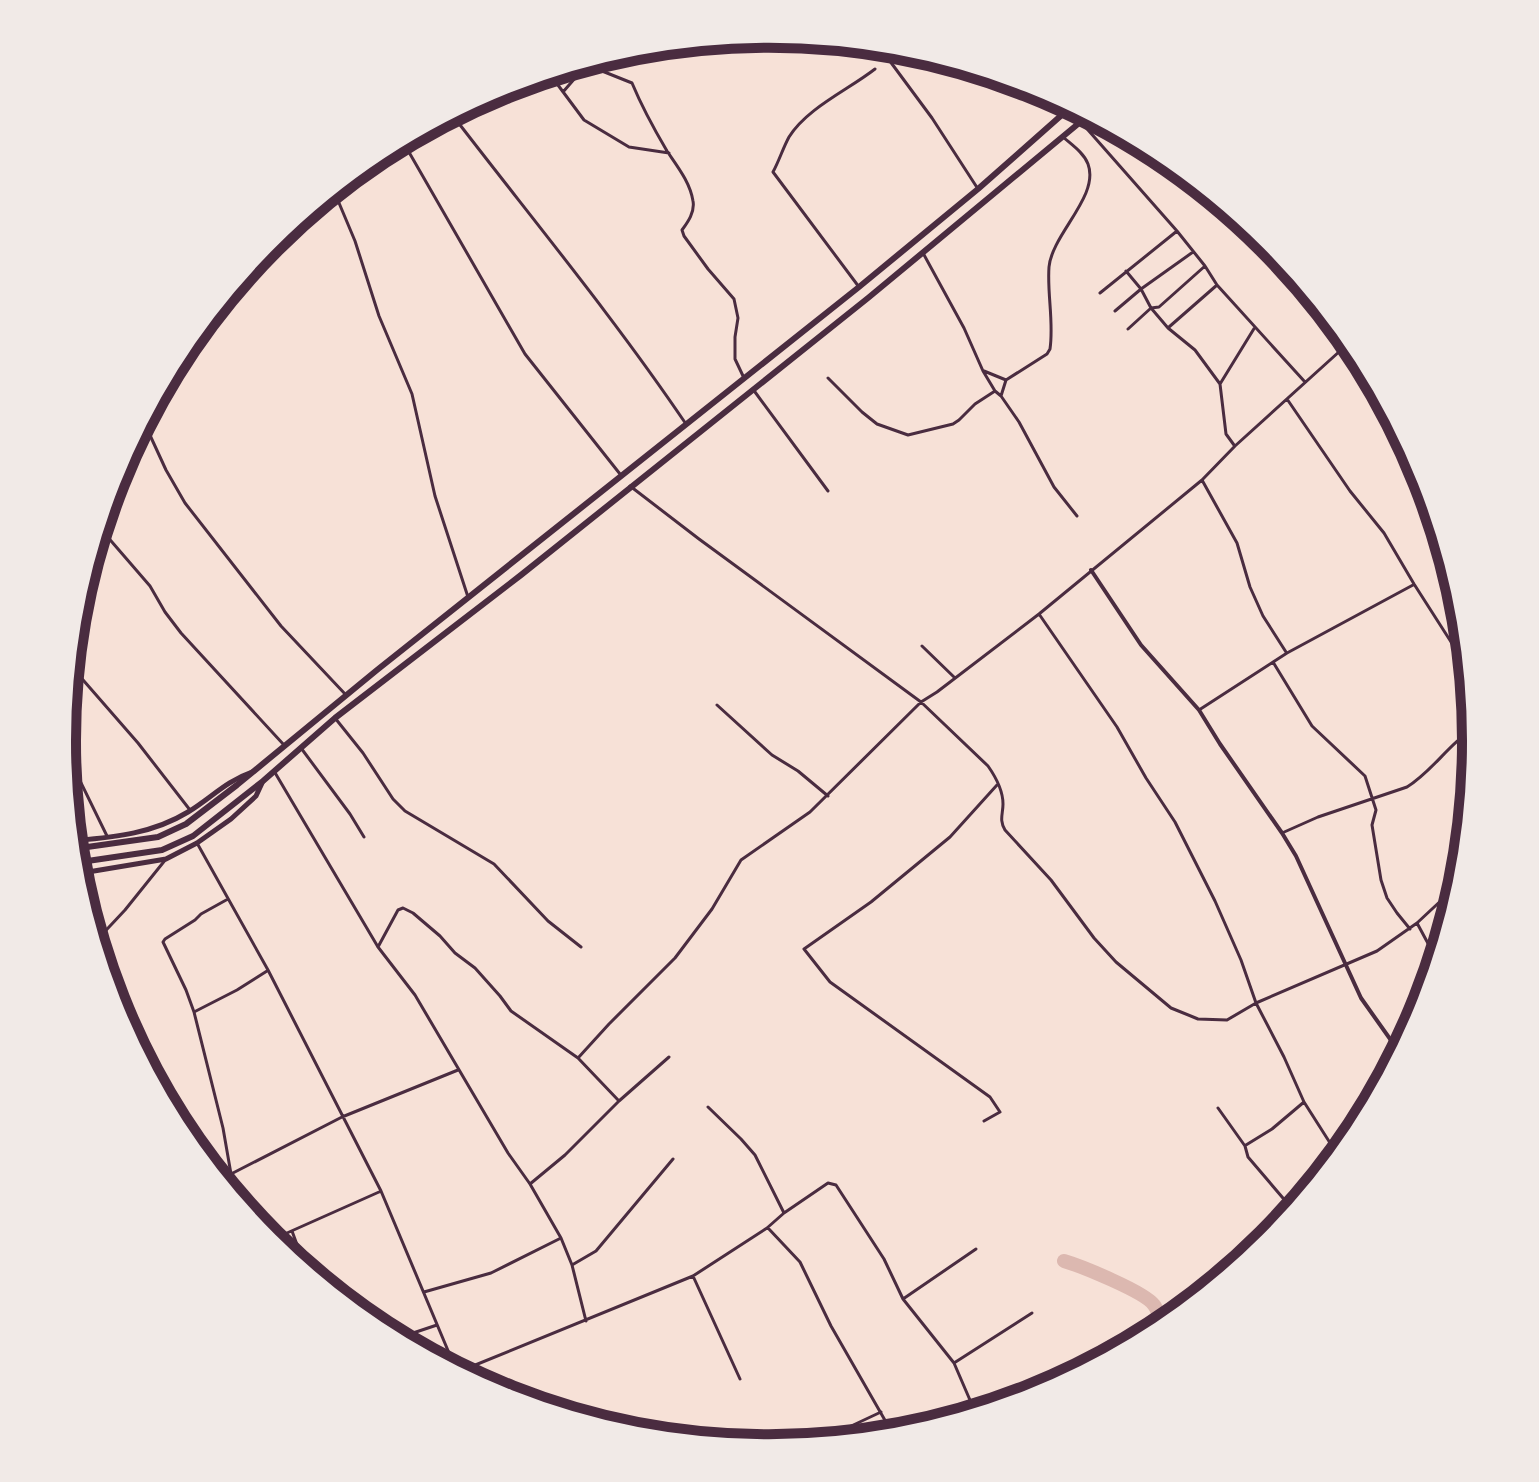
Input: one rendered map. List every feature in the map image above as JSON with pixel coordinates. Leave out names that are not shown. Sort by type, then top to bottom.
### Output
[{"type":"highway","points":[[85,847],[158,837],[186,824],[859,287],[1063,115]]},
{"type":"highway","points":[[87,861],[162,850],[193,836],[263,781],[335,718],[501,591],[923,253],[1081,122]]},
{"type":"highway","points":[[1020,152],[1031,164]]},
{"type":"main road","points":[[84,840],[153,829],[190,811],[236,777],[253,771]]},
{"type":"main road","points":[[89,872],[166,859],[197,843],[231,819],[256,796],[263,781]]},
{"type":"street","points":[[888,58],[932,118],[978,189]]},
{"type":"street","points":[[859,287],[773,172],[790,136],[802,122],[828,100],[875,69]]},
{"type":"street","points":[[599,70],[632,83],[645,112],[682,172],[693,202],[691,218],[682,230],[708,269],[734,299],[738,318],[735,359],[744,378]]},
{"type":"street","points":[[563,92],[577,76]]},
{"type":"street","points":[[556,82],[584,120],[611,137],[629,147],[669,153]]},
{"type":"street","points":[[458,122],[587,287],[686,424]]},
{"type":"street","points":[[1081,122],[1177,231],[1217,285],[1305,382]]},
{"type":"street","points":[[1001,396],[1006,380],[1050,349],[1049,266],[1054,247],[1082,201],[1090,181],[1089,165],[1083,154],[1063,137]]},
{"type":"street","points":[[408,150],[525,354],[622,476]]},
{"type":"street","points":[[338,200],[355,241],[379,316],[412,394],[435,496],[468,599]]},
{"type":"street","points":[[1100,293],[1177,231]]},
{"type":"street","points":[[1115,311],[1193,252]]},
{"type":"street","points":[[923,253],[964,328],[983,371],[1019,422],[1054,487],[1077,516]]},
{"type":"street","points":[[1128,329],[1151,308],[1159,307],[1205,266]]},
{"type":"street","points":[[1126,271],[1151,308],[1168,328],[1195,350],[1220,384],[1226,434],[1235,446]]},
{"type":"street","points":[[1168,328],[1217,285]]},
{"type":"street","points":[[1220,384],[1255,327]]},
{"type":"street","points":[[578,1058],[675,958],[712,909],[741,860],[810,812],[921,702],[1039,614],[1202,480],[1341,350]]},
{"type":"street","points":[[983,371],[1006,380]]},
{"type":"street","points":[[828,378],[877,424],[908,435],[953,424],[995,391]]},
{"type":"street","points":[[753,389],[828,491]]},
{"type":"street","points":[[1287,399],[1350,491],[1384,533],[1457,651]]},
{"type":"street","points":[[148,434],[185,503],[281,626],[346,695]]},
{"type":"street","points":[[1202,480],[1237,543],[1250,587],[1263,616],[1287,653]]},
{"type":"street","points":[[630,486],[921,702],[988,766],[995,776],[1003,801],[1001,824],[1005,830],[1051,880],[1116,962],[1171,1008],[1198,1019],[1227,1020],[1256,1003],[1377,951],[1410,929],[1444,898]]},
{"type":"street","points":[[107,537],[150,586],[181,633],[284,745]]},
{"type":"street","points":[[1091,570],[1141,645],[1199,710],[1282,833],[1296,856],[1361,998],[1393,1043]]},
{"type":"street","points":[[1199,710],[1287,653],[1414,584]]},
{"type":"street","points":[[1039,614],[1117,727],[1175,822],[1215,901],[1256,1003],[1304,1102],[1332,1146]]},
{"type":"street","points":[[922,646],[955,678]]},
{"type":"street","points":[[1273,662],[1312,726],[1365,776],[1376,810],[1372,825],[1381,880],[1387,898],[1410,929]]},
{"type":"street","points":[[80,676],[138,743],[190,811]]},
{"type":"street","points":[[717,705],[772,755],[798,771],[828,796]]},
{"type":"street","points":[[335,718],[405,811],[494,864],[548,921],[581,947]]},
{"type":"street","points":[[1282,833],[1318,817],[1407,787],[1418,780],[1462,735]]},
{"type":"street","points":[[301,748],[364,837]]},
{"type":"street","points":[[274,771],[378,947],[415,995],[561,1238],[572,1265],[586,1321]]},
{"type":"street","points":[[78,775],[108,837]]},
{"type":"street","points":[[984,1121],[1000,1112],[990,1097],[830,982],[804,949],[871,902],[950,837],[997,785]]},
{"type":"street","points":[[197,843],[268,970],[381,1191],[451,1357]]},
{"type":"street","points":[[104,933],[166,859]]},
{"type":"street","points":[[228,899],[163,942],[194,1012],[223,1128],[231,1174],[342,1117],[458,1070]]},
{"type":"street","points":[[378,947],[398,910],[403,908],[413,913],[475,968],[511,1011],[578,1058],[619,1101]]},
{"type":"street","points":[[1417,923],[1431,948]]},
{"type":"street","points":[[194,1012],[268,970]]},
{"type":"street","points":[[530,1184],[669,1057]]},
{"type":"street","points":[[1245,1146],[1272,1129],[1304,1102]]},
{"type":"street","points":[[708,1107],[755,1155],[784,1213]]},
{"type":"street","points":[[1218,1108],[1245,1146],[1248,1157],[1287,1203]]},
{"type":"street","points":[[572,1265],[596,1251],[673,1159]]},
{"type":"street","points":[[471,1367],[693,1276],[767,1228],[828,1183],[836,1185],[884,1259],[903,1299],[954,1363],[971,1403]]},
{"type":"street","points":[[283,1235],[381,1191]]},
{"type":"street","points":[[767,1228],[800,1262],[831,1326],[887,1424]]},
{"type":"street","points":[[292,1231],[299,1249]]},
{"type":"street","points":[[423,1292],[491,1273],[561,1238]]},
{"type":"street","points":[[903,1299],[976,1249]]},
{"type":"street","points":[[693,1276],[740,1379]]},
{"type":"street","points":[[954,1363],[1032,1313]]},
{"type":"street","points":[[411,1334],[438,1325]]},
{"type":"street","points":[[843,1430],[881,1412]]},
{"type":"waterway","points":[[1064,1261],[1139,1293],[1156,1307],[1158,1315]]}]
